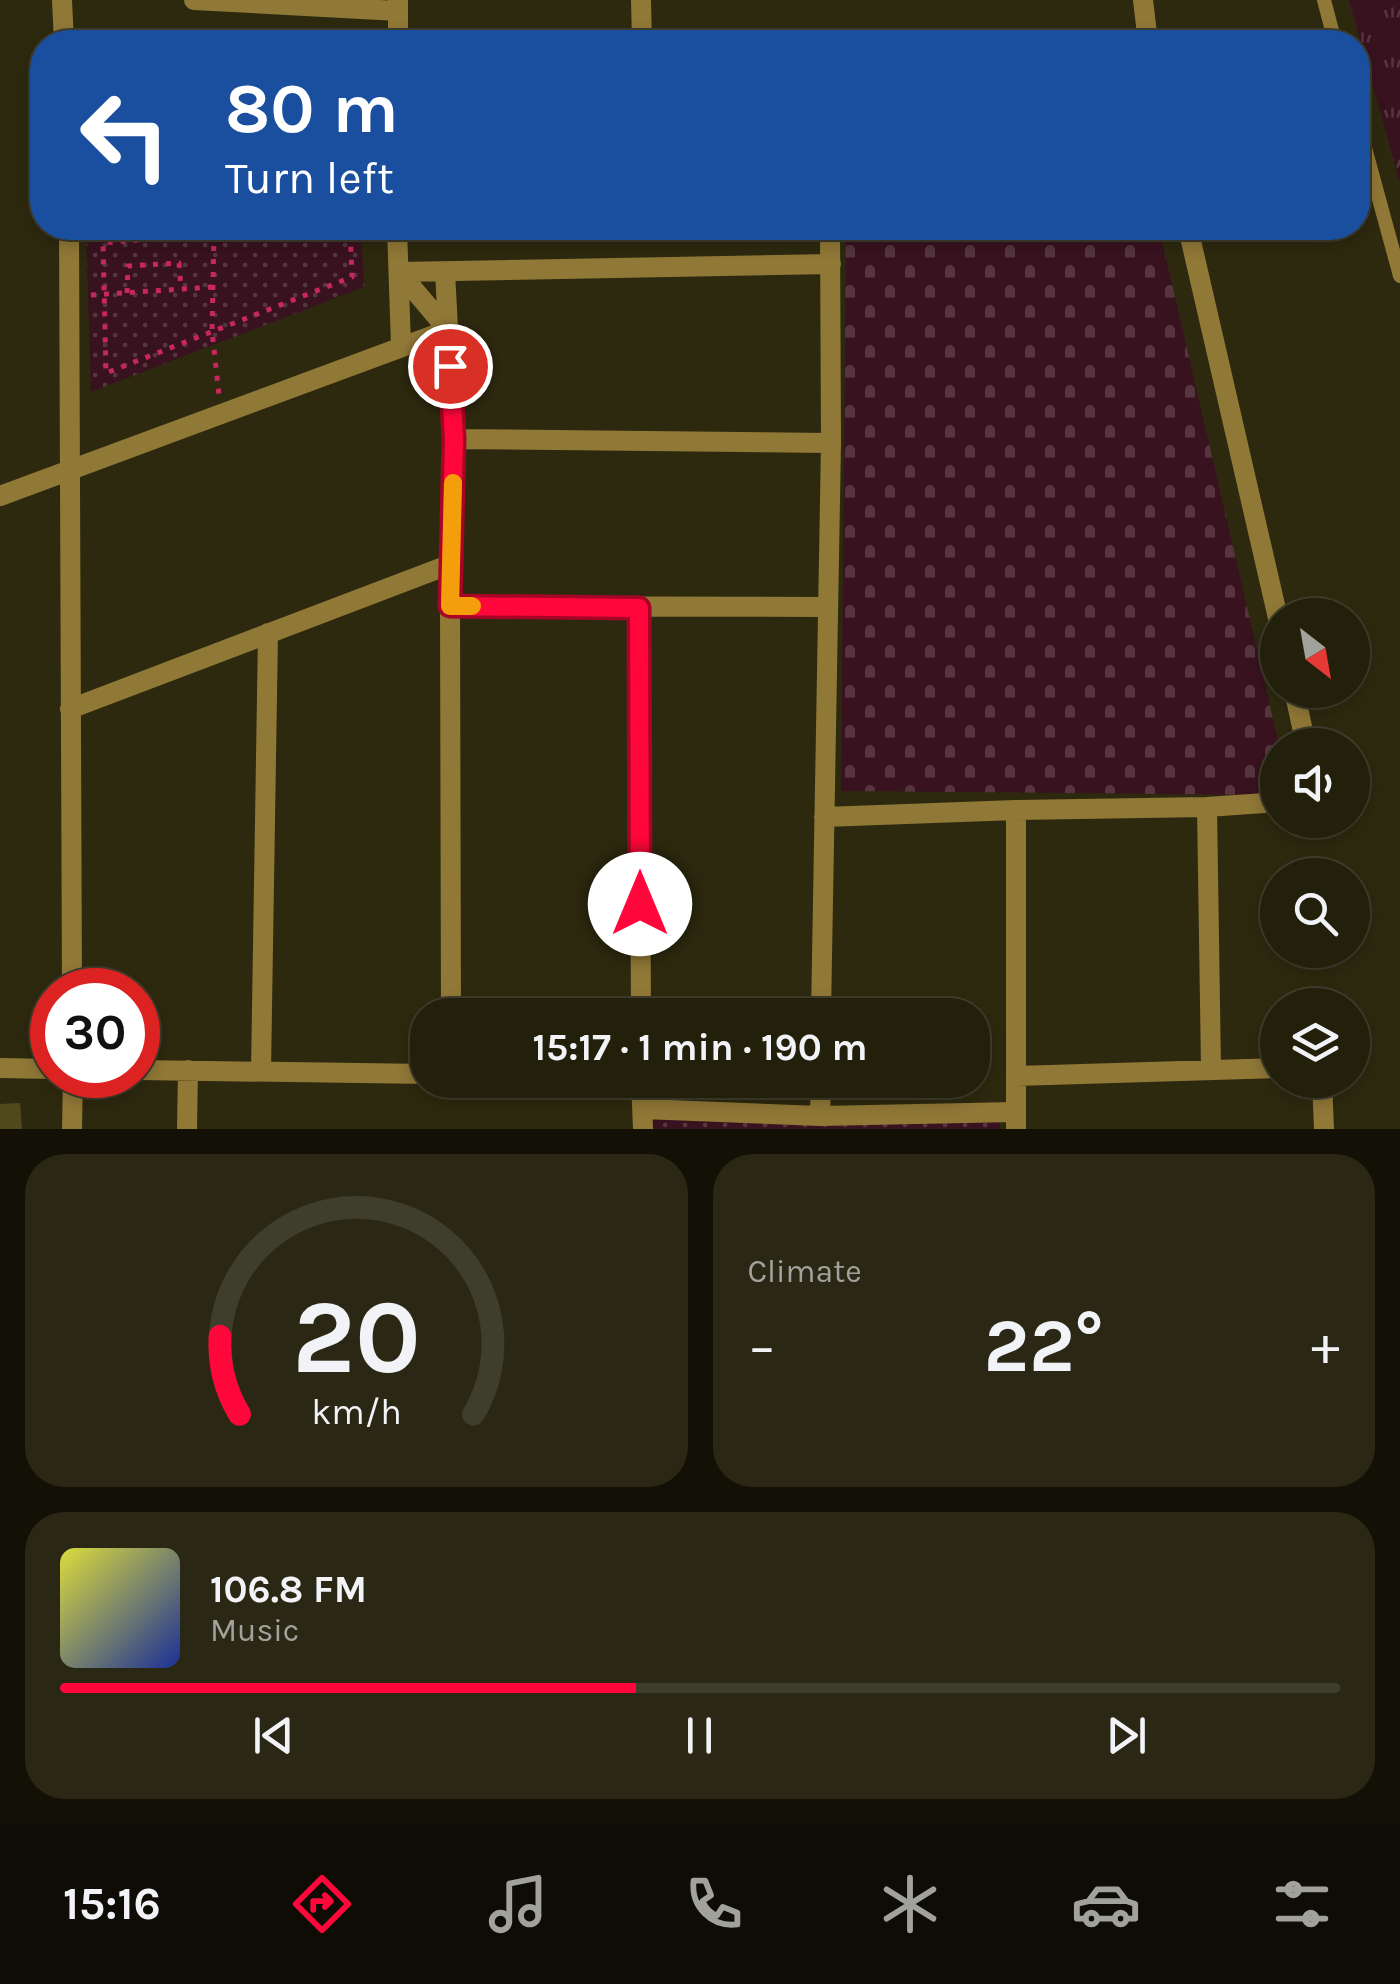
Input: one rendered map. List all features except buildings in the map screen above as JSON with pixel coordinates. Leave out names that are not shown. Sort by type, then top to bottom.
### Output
[{"type":"street","points":[[62,0],[63,30]]},
{"type":"street","points":[[194,0],[398,6]]},
{"type":"street","points":[[641,0],[642,30]]},
{"type":"street","points":[[1143,0],[1147,30]]},
{"type":"street","points":[[69,240],[72,968]]},
{"type":"street","points":[[398,240],[401,346]]},
{"type":"street","points":[[822,998],[831,442],[830,240]]},
{"type":"street","points":[[1191,240],[1273,598]]},
{"type":"street","points":[[399,272],[830,264]]},
{"type":"street","points":[[399,272],[448,330]]},
{"type":"street","points":[[401,346],[445,272]]},
{"type":"street","points":[[445,272],[454,439],[450,606],[451,998]]},
{"type":"street","points":[[0,496],[448,330]]},
{"type":"street","points":[[454,439],[831,442]]},
{"type":"street","points":[[70,710],[451,564]]},
{"type":"street","points":[[450,606],[827,607]]},
{"type":"street","points":[[639,608],[641,998]]},
{"type":"street","points":[[260,1072],[268,633]]},
{"type":"street","points":[[824,817],[1260,803]]},
{"type":"street","points":[[1207,807],[1211,1069]]},
{"type":"street","points":[[643,1119],[820,1116],[1016,1120],[1016,810]]},
{"type":"street","points":[[0,1068],[30,1068]]},
{"type":"street","points":[[1016,1076],[1260,1068]]},
{"type":"street","points":[[160,1070],[410,1074]]},
{"type":"street","points":[[188,1070],[188,1129]]},
{"type":"street","points":[[72,1129],[73,1098]]},
{"type":"street","points":[[820,1098],[820,1116]]},
{"type":"street","points":[[1323,1098],[1324,1129]]},
{"type":"lane","points":[[1324,0],[1333,30]]},
{"type":"lane","points":[[1370,166],[1400,276]]},
{"type":"path","points":[[128,240],[103,242],[106,372],[352,277],[350,240]]},
{"type":"path","points":[[214,240],[212,332],[221,414]]},
{"type":"path","points":[[128,293],[128,266],[180,263],[181,289]]},
{"type":"path","points":[[104,294],[213,286]]},
{"type":"green space","points":[[1349,0],[1400,0],[1400,183],[1370,75],[1370,30],[1357,30]]},
{"type":"green space","points":[[86,240],[362,240],[364,287],[91,392]]},
{"type":"green space","points":[[846,240],[1162,240],[1260,663],[1260,708],[1270,708],[1275,728],[1260,728],[1260,795],[841,791]]},
{"type":"green space","points":[[652,1118],[1000,1119],[1000,1129],[652,1129]]},
{"type":"slow traffic","points":[[453,483],[450,606],[472,606]]},
{"type":"route","points":[[450,366],[454,439],[450,606],[639,608],[640,904]]}]
